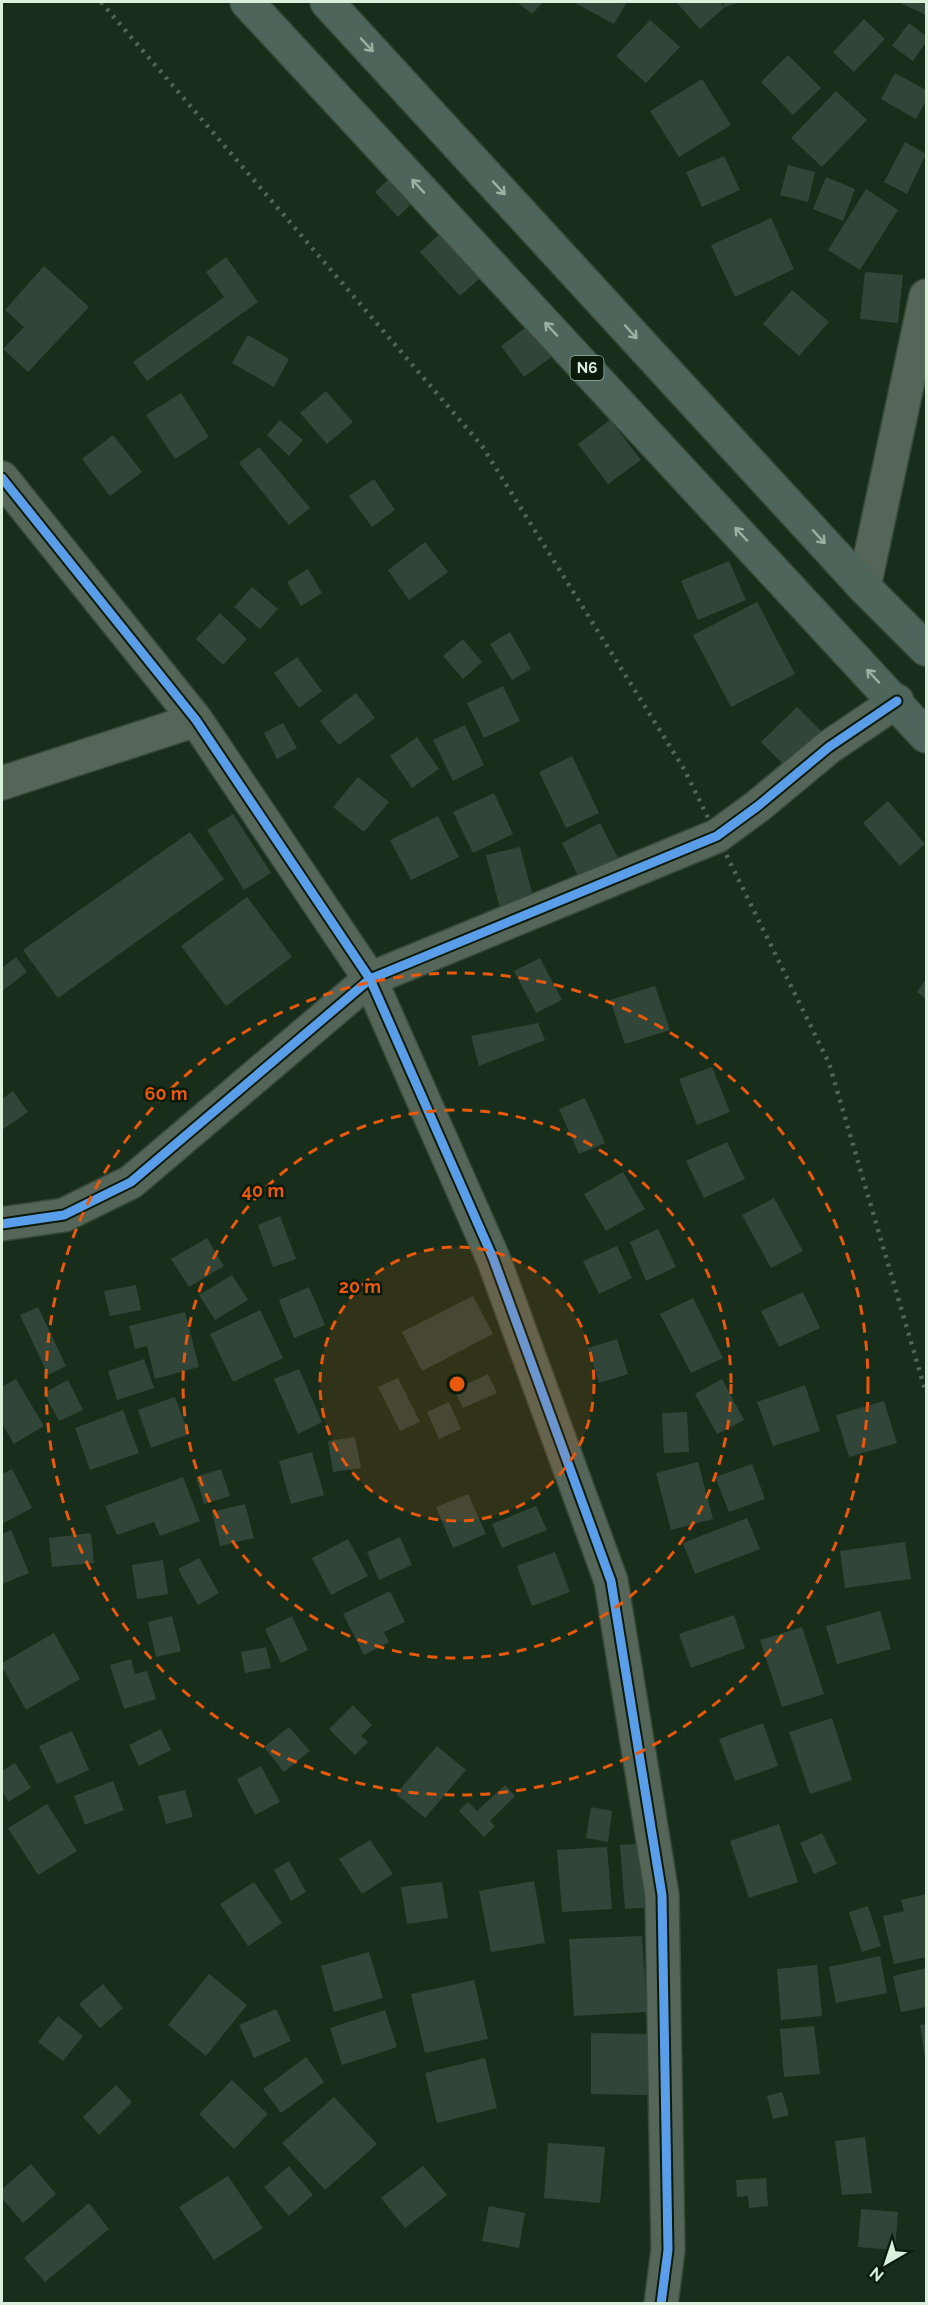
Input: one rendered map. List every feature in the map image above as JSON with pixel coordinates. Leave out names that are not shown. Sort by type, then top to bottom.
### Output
[{"type":"highway","name":"N6","points":[[247,2],[927,736]]},
{"type":"highway","points":[[327,2],[864,587],[927,649]]},
{"type":"street","points":[[864,587],[927,296]]},
{"type":"street","points":[[2,478],[196,720],[370,979],[493,1258],[611,1581],[662,1895],[668,2250],[662,2304]]},
{"type":"street","points":[[2,1224],[64,1215],[131,1182],[370,979],[717,836],[758,806],[830,747],[897,702]]},
{"type":"street","points":[[2,783],[196,720]]},
{"type":"building","points":[[517,2],[543,2],[532,14]]},
{"type":"building","points":[[576,2],[627,2],[614,24]]},
{"type":"building","points":[[676,2],[720,2],[725,7],[700,29]]},
{"type":"building","points":[[723,2],[740,2],[725,7]]},
{"type":"building","points":[[898,2],[926,2],[926,15]]},
{"type":"building","points":[[864,19],[885,39],[854,72],[833,52]]},
{"type":"building","points":[[650,20],[680,47],[646,83],[616,56]]},
{"type":"building","points":[[909,23],[926,36],[926,42],[913,61],[892,46]]},
{"type":"building","points":[[788,55],[821,88],[793,115],[761,82]]},
{"type":"building","points":[[895,73],[926,90],[926,101],[916,119],[881,99]]},
{"type":"building","points":[[702,79],[731,125],[679,157],[650,111]]},
{"type":"building","points":[[836,91],[867,120],[822,167],[791,138]]},
{"type":"building","points":[[905,142],[926,154],[907,194],[884,182]]},
{"type":"building","points":[[724,156],[740,190],[702,207],[686,172]]},
{"type":"building","points":[[788,165],[815,172],[808,202],[780,195]]},
{"type":"building","points":[[393,175],[416,199],[398,217],[375,192]]},
{"type":"building","points":[[826,177],[855,189],[843,221],[813,209]]},
{"type":"building","points":[[866,189],[898,210],[860,270],[828,250]]},
{"type":"building","points":[[771,218],[794,269],[735,297],[711,245]]},
{"type":"building","points":[[452,223],[491,268],[460,296],[420,252]]},
{"type":"building","points":[[226,257],[258,302],[147,381],[133,362],[224,297],[206,272]]},
{"type":"building","points":[[44,266],[89,307],[28,372],[3,349],[24,327],[5,310]]},
{"type":"building","points":[[865,272],[903,275],[898,323],[860,319]]},
{"type":"building","points":[[792,290],[829,322],[799,356],[763,324]]},
{"type":"building","points":[[537,319],[561,350],[524,377],[501,346]]},
{"type":"building","points":[[248,335],[289,359],[274,387],[232,363]]},
{"type":"building","points":[[326,391],[353,422],[327,444],[300,413]]},
{"type":"building","points":[[181,393],[209,437],[175,459],[146,415]]},
{"type":"building","points":[[280,420],[303,440],[289,456],[267,435]]},
{"type":"building","points":[[610,420],[641,460],[608,484],[578,444]]},
{"type":"building","points":[[113,435],[142,472],[110,496],[82,459]]},
{"type":"building","points":[[259,447],[310,508],[289,525],[239,463]]},
{"type":"building","points":[[374,479],[395,510],[372,527],[349,496]]},
{"type":"building","points":[[425,542],[448,572],[409,600],[388,570]]},
{"type":"building","points":[[729,561],[746,600],[698,620],[681,581]]},
{"type":"building","points":[[308,569],[322,593],[301,606],[287,582]]},
{"type":"building","points":[[252,587],[278,609],[260,629],[234,607]]},
{"type":"building","points":[[757,602],[795,674],[731,707],[693,635]]},
{"type":"building","points":[[220,613],[247,639],[223,665],[196,639]]},
{"type":"building","points":[[510,632],[531,669],[512,680],[490,644]]},
{"type":"building","points":[[463,639],[482,662],[463,679],[443,656]]},
{"type":"building","points":[[297,657],[322,691],[299,708],[274,673]]},
{"type":"building","points":[[503,686],[520,721],[484,738],[467,703]]},
{"type":"building","points":[[356,693],[375,718],[339,745],[320,721]]},
{"type":"building","points":[[797,707],[825,735],[789,770],[761,742]]},
{"type":"building","points":[[283,723],[297,748],[277,759],[264,733]]},
{"type":"building","points":[[465,725],[484,765],[453,781],[433,740]]},
{"type":"building","points":[[417,737],[439,769],[412,788],[390,756]]},
{"type":"building","points":[[572,756],[599,813],[566,828],[539,772]]},
{"type":"building","points":[[358,777],[389,802],[364,832],[333,807]]},
{"type":"building","points":[[494,793],[513,834],[473,853],[453,812]]},
{"type":"building","points":[[888,801],[925,844],[900,866],[863,823]]},
{"type":"building","points":[[233,814],[271,873],[244,890],[207,830]]},
{"type":"building","points":[[438,816],[459,857],[411,880],[390,840]]},
{"type":"building","points":[[600,823],[618,858],[579,878],[562,843]]},
{"type":"building","points":[[190,832],[224,879],[58,998],[23,950]]},
{"type":"building","points":[[520,847],[535,904],[501,912],[486,855]]},
{"type":"building","points":[[247,897],[292,957],[226,1006],[181,946]]},
{"type":"building","points":[[16,957],[27,972],[2,991],[2,968]]},
{"type":"building","points":[[540,958],[562,1000],[536,1013],[514,971]]},
{"type":"building","points":[[926,979],[926,999],[917,992]]},
{"type":"building","points":[[655,986],[670,1030],[625,1044],[610,1000]]},
{"type":"building","points":[[538,1023],[545,1040],[479,1066],[471,1036]]},
{"type":"building","points":[[712,1067],[730,1112],[697,1125],[679,1079]]},
{"type":"building","points":[[13,1091],[28,1112],[2,1130],[2,1099]]},
{"type":"building","points":[[585,1098],[605,1143],[579,1154],[559,1109]]},
{"type":"building","points":[[727,1142],[745,1179],[704,1198],[686,1161]]},
{"type":"building","points":[[623,1172],[645,1209],[606,1231],[584,1194]]},
{"type":"building","points":[[774,1198],[803,1251],[771,1268],[742,1215]]},
{"type":"building","points":[[280,1216],[296,1259],[273,1267],[258,1225]]},
{"type":"building","points":[[658,1229],[676,1267],[646,1281],[630,1242]]},
{"type":"building","points":[[207,1238],[224,1266],[189,1287],[171,1259]]},
{"type":"building","points":[[617,1246],[632,1278],[599,1294],[583,1261]]},
{"type":"building","points":[[232,1275],[248,1300],[215,1320],[199,1295]]},
{"type":"building","points":[[136,1285],[141,1310],[110,1316],[104,1291]]},
{"type":"building","points":[[309,1287],[325,1325],[294,1338],[279,1300]]},
{"type":"building","points":[[803,1292],[820,1328],[779,1347],[761,1311]]},
{"type":"building","points":[[473,1296],[493,1334],[422,1371],[402,1332]]},
{"type":"building","points":[[693,1298],[723,1358],[691,1373],[660,1314]]},
{"type":"building","points":[[38,1307],[66,1366],[48,1375],[20,1315]]},
{"type":"building","points":[[260,1310],[283,1358],[233,1382],[210,1334]]},
{"type":"building","points":[[185,1312],[199,1367],[155,1379],[147,1346],[135,1349],[129,1326]]},
{"type":"building","points":[[617,1339],[628,1374],[599,1383],[588,1348]]},
{"type":"building","points":[[144,1359],[154,1388],[117,1400],[108,1371]]},
{"type":"building","points":[[299,1369],[322,1422],[298,1434],[274,1379]]},
{"type":"building","points":[[488,1374],[497,1393],[463,1408],[454,1390]]},
{"type":"building","points":[[398,1378],[420,1422],[400,1431],[378,1387]]},
{"type":"building","points":[[16,1379],[44,1426],[14,1444],[2,1424],[2,1387]]},
{"type":"building","points":[[722,1379],[744,1420],[717,1434],[695,1394]]},
{"type":"building","points":[[68,1380],[83,1410],[59,1421],[44,1393]]},
{"type":"building","points":[[805,1385],[820,1431],[773,1446],[757,1402]]},
{"type":"building","points":[[175,1397],[189,1434],[151,1448],[138,1410]]},
{"type":"building","points":[[884,1401],[897,1443],[849,1457],[836,1415]]},
{"type":"building","points":[[449,1402],[461,1429],[439,1439],[427,1412]]},
{"type":"building","points":[[123,1410],[139,1453],[90,1470],[75,1428]]},
{"type":"building","points":[[687,1412],[689,1452],[664,1453],[662,1413]]},
{"type":"building","points":[[355,1437],[361,1468],[333,1472],[328,1441]]},
{"type":"building","points":[[312,1452],[324,1495],[291,1504],[279,1461]]},
{"type":"building","points":[[698,1462],[713,1519],[671,1530],[656,1473]]},
{"type":"building","points":[[752,1464],[765,1499],[729,1512],[715,1477]]},
{"type":"building","points":[[12,1469],[32,1508],[2,1524],[2,1474]]},
{"type":"building","points":[[221,1469],[230,1496],[204,1504],[196,1477]]},
{"type":"building","points":[[183,1477],[200,1521],[160,1536],[154,1522],[117,1535],[105,1506]]},
{"type":"building","points":[[468,1494],[486,1534],[453,1548],[436,1507]]},
{"type":"building","points":[[245,1504],[254,1538],[220,1546],[212,1512]]},
{"type":"building","points":[[536,1506],[547,1530],[502,1548],[492,1524]]},
{"type":"building","points":[[747,1518],[760,1549],[695,1574],[683,1543]]},
{"type":"building","points":[[11,1530],[29,1573],[2,1584],[2,1534]]},
{"type":"building","points":[[91,1533],[94,1563],[52,1567],[49,1538]]},
{"type":"building","points":[[400,1537],[412,1565],[379,1580],[367,1552]]},
{"type":"building","points":[[348,1539],[368,1576],[331,1595],[312,1558]]},
{"type":"building","points":[[905,1542],[911,1579],[845,1588],[840,1551]]},
{"type":"building","points":[[555,1552],[570,1592],[532,1606],[517,1566]]},
{"type":"building","points":[[199,1558],[219,1593],[198,1605],[178,1569]]},
{"type":"building","points":[[163,1560],[168,1594],[137,1599],[132,1565]]},
{"type":"building","points":[[390,1591],[405,1622],[384,1632],[389,1642],[364,1655],[343,1614]]},
{"type":"building","points":[[880,1611],[891,1649],[837,1664],[826,1626]]},
{"type":"building","points":[[734,1615],[745,1648],[691,1668],[679,1634]]},
{"type":"building","points":[[172,1616],[181,1651],[156,1657],[148,1622]]},
{"type":"building","points":[[292,1616],[308,1650],[281,1663],[265,1629]]},
{"type":"building","points":[[802,1627],[824,1694],[782,1707],[760,1640]]},
{"type":"building","points":[[54,1633],[80,1679],[26,1710],[2,1667],[2,1663]]},
{"type":"building","points":[[266,1647],[271,1668],[245,1673],[241,1652]]},
{"type":"building","points":[[131,1659],[135,1674],[147,1671],[156,1699],[124,1709],[110,1665]]},
{"type":"building","points":[[353,1705],[372,1725],[361,1736],[368,1742],[355,1755],[329,1729]]},
{"type":"building","points":[[832,1718],[852,1780],[810,1794],[789,1732]]},
{"type":"building","points":[[763,1723],[778,1766],[735,1781],[719,1739]]},
{"type":"building","points":[[289,1727],[310,1751],[284,1772],[264,1747]]},
{"type":"building","points":[[161,1729],[171,1750],[139,1766],[129,1745]]},
{"type":"building","points":[[72,1731],[89,1770],[57,1784],[39,1746]]},
{"type":"building","points":[[437,1746],[466,1770],[425,1818],[396,1794]]},
{"type":"building","points":[[15,1763],[31,1788],[8,1802],[2,1790],[2,1771]]},
{"type":"building","points":[[261,1766],[280,1802],[255,1815],[237,1779]]},
{"type":"building","points":[[113,1781],[124,1810],[85,1825],[74,1796]]},
{"type":"building","points":[[505,1785],[515,1796],[490,1821],[495,1826],[484,1837],[459,1811],[468,1802],[477,1811]]},
{"type":"building","points":[[185,1790],[193,1817],[166,1824],[158,1796]]},
{"type":"building","points":[[47,1804],[77,1851],[38,1875],[8,1828]]},
{"type":"building","points":[[591,1807],[612,1811],[608,1842],[586,1838]]},
{"type":"building","points":[[779,1824],[798,1882],[749,1898],[730,1841]]},
{"type":"building","points":[[822,1833],[837,1864],[814,1874],[800,1843]]},
{"type":"building","points":[[370,1840],[393,1874],[362,1894],[339,1859]]},
{"type":"building","points":[[651,1843],[656,1907],[625,1909],[620,1845]]},
{"type":"building","points":[[607,1847],[612,1909],[562,1912],[557,1850]]},
{"type":"building","points":[[289,1861],[306,1892],[291,1901],[274,1870]]},
{"type":"building","points":[[534,1881],[545,1943],[491,1952],[479,1891]]},
{"type":"building","points":[[254,1882],[282,1923],[248,1946],[220,1904]]},
{"type":"building","points":[[442,1882],[448,1918],[407,1924],[401,1887]]},
{"type":"building","points":[[926,1894],[926,1957],[894,1964],[883,1916],[904,1911],[901,1900]]},
{"type":"building","points":[[868,1906],[881,1946],[862,1952],[849,1912]]},
{"type":"building","points":[[642,1936],[647,2012],[574,2016],[569,1939]]},
{"type":"building","points":[[369,1952],[383,1998],[334,2012],[321,1966]]},
{"type":"building","points":[[880,1956],[887,1993],[836,2003],[829,1967]]},
{"type":"building","points":[[817,1965],[822,2016],[781,2020],[777,1969]]},
{"type":"building","points":[[926,1968],[926,2007],[901,2012],[893,1976]]},
{"type":"building","points":[[209,1974],[247,2005],[206,2056],[168,2025]]},
{"type":"building","points":[[474,1980],[488,2039],[425,2053],[411,1994]]},
{"type":"building","points":[[103,1984],[123,2008],[100,2028],[79,2004]]},
{"type":"building","points":[[276,2009],[291,2041],[254,2058],[239,2025]]},
{"type":"building","points":[[385,2010],[397,2047],[342,2065],[330,2028]]},
{"type":"building","points":[[58,2016],[83,2036],[63,2061],[38,2042]]},
{"type":"building","points":[[926,2024],[926,2059],[925,2059],[920,2025]]},
{"type":"building","points":[[814,2026],[820,2074],[784,2077],[780,2029]]},
{"type":"building","points":[[591,2033],[647,2034],[647,2095],[591,2094]]},
{"type":"building","points":[[306,2057],[324,2082],[281,2113],[263,2089]]},
{"type":"building","points":[[485,2058],[497,2108],[437,2123],[425,2073]]},
{"type":"building","points":[[232,2080],[268,2114],[234,2149],[199,2114]]},
{"type":"building","points":[[116,2085],[132,2102],[99,2135],[83,2117]]},
{"type":"building","points":[[782,2092],[789,2115],[773,2119],[767,2096]]},
{"type":"building","points":[[334,2097],[377,2144],[325,2190],[282,2143]]},
{"type":"building","points":[[865,2137],[872,2193],[842,2195],[835,2141]]},
{"type":"building","points":[[548,2143],[605,2147],[600,2203],[544,2198]]},
{"type":"building","points":[[31,2164],[56,2194],[23,2223],[2,2198],[2,2189]]},
{"type":"building","points":[[289,2166],[313,2195],[289,2216],[264,2187]]},
{"type":"building","points":[[423,2166],[447,2195],[405,2228],[381,2198]]},
{"type":"building","points":[[228,2176],[263,2228],[214,2260],[179,2207]]},
{"type":"building","points":[[766,2178],[768,2206],[749,2208],[748,2196],[737,2197],[736,2180]]},
{"type":"building","points":[[89,2203],[109,2229],[45,2282],[24,2258]]},
{"type":"building","points":[[489,2206],[525,2213],[519,2248],[482,2241]]},
{"type":"building","points":[[861,2209],[898,2212],[895,2250],[858,2247]]},
{"type":"railway","points":[[101,2],[482,446],[684,769],[829,1063],[926,1393]]},
{"type":"cycle path","points":[[2,478],[196,720],[370,979],[493,1258],[611,1581],[662,1895],[668,2250],[661,2304]]},
{"type":"cycle path","points":[[2,1224],[64,1215],[131,1182],[370,979],[717,836],[758,806],[829,747],[897,701]]}]
